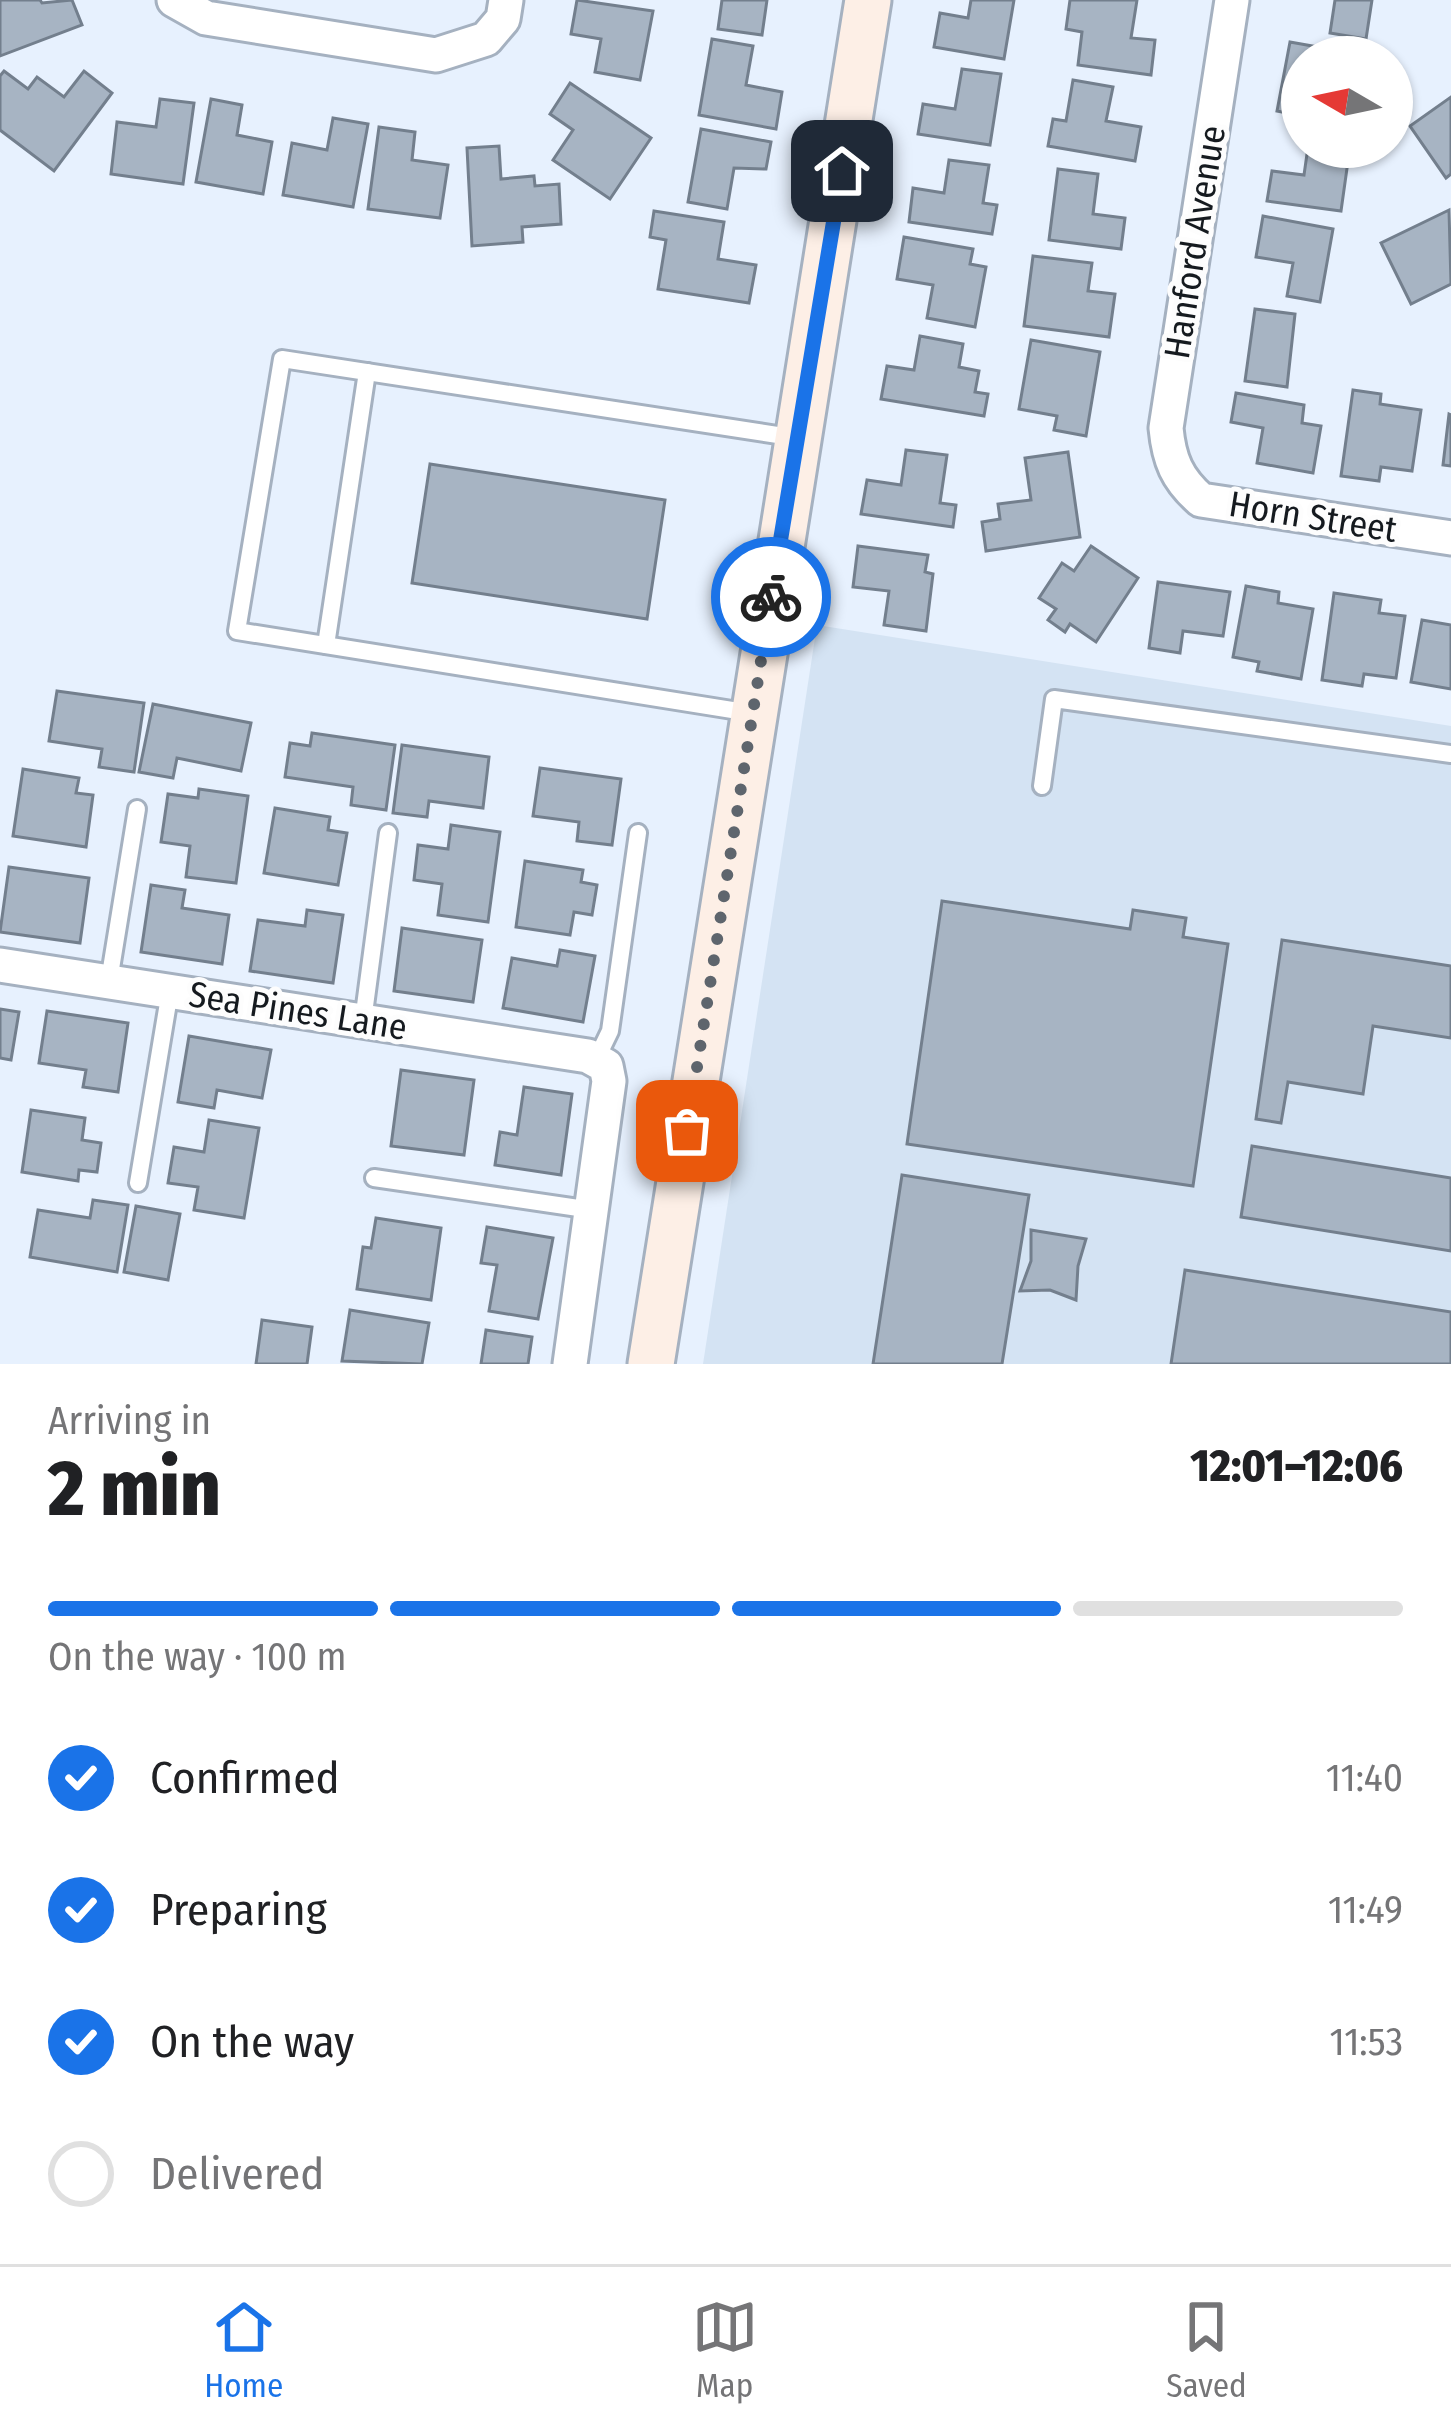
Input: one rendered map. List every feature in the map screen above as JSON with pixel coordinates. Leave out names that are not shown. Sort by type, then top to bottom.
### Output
[{"type":"street","points":[[174,0],[206,18],[436,55],[486,39],[503,19],[506,0]]},
{"type":"street","points":[[651,1364],[868,0]]},
{"type":"street","name":"Hanford Avenue","points":[[1181,483],[1169,455],[1166,428],[1232,0]]},
{"type":"street","name":"Horn Street","points":[[1181,483],[1201,500],[1451,538]]},
{"type":"street","name":"Sea Pines Lane","points":[[0,964],[596,1060]]},
{"type":"street","points":[[570,1364],[609,1082],[606,1066],[596,1060]]},
{"type":"lane","points":[[752,713],[236,631],[282,359],[800,438]]},
{"type":"lane","points":[[326,645],[367,371]]},
{"type":"lane","points":[[1042,786],[1054,699],[1451,754]]},
{"type":"lane","points":[[109,981],[136,808]]},
{"type":"lane","points":[[363,1021],[388,833]]},
{"type":"lane","points":[[596,1060],[610,1030],[638,833]]},
{"type":"lane","points":[[138,1184],[170,991]]},
{"type":"lane","points":[[374,1178],[592,1210]]},
{"type":"shaded area","points":[[817,625],[1451,726],[1451,1364],[703,1364]]},
{"type":"building","points":[[0,0],[72,0],[82,25],[0,56]]},
{"type":"building","points":[[577,0],[653,11],[640,80],[595,72],[601,39],[571,34]]},
{"type":"building","points":[[722,0],[767,0],[762,35],[718,29]]},
{"type":"building","points":[[971,0],[1014,0],[1004,59],[934,47],[940,13],[968,18]]},
{"type":"building","points":[[1070,0],[1137,0],[1131,38],[1155,40],[1151,75],[1078,65],[1082,32],[1066,29]]},
{"type":"building","points":[[1335,0],[1372,0],[1366,36],[1330,33]]},
{"type":"building","points":[[712,39],[753,46],[746,85],[782,92],[776,129],[699,115]]},
{"type":"building","points":[[962,69],[1001,74],[990,145],[918,134],[923,104],[955,109]]},
{"type":"building","points":[[4,71],[28,89],[37,77],[64,97],[84,71],[112,93],[54,171],[0,130],[0,76]]},
{"type":"building","points":[[1073,80],[1113,87],[1106,121],[1141,127],[1135,161],[1048,146],[1053,119],[1066,121]]},
{"type":"building","points":[[570,83],[651,138],[610,199],[553,160],[573,130],[550,114]]},
{"type":"building","points":[[1451,97],[1451,174],[1446,178],[1413,130],[1413,124]]},
{"type":"building","points":[[160,99],[194,103],[183,184],[111,174],[117,122],[156,127]]},
{"type":"building","points":[[211,99],[242,105],[237,135],[272,142],[263,194],[196,182]]},
{"type":"building","points":[[333,118],[368,124],[353,207],[283,195],[292,143],[327,150]]},
{"type":"building","points":[[379,127],[415,132],[412,160],[448,165],[440,218],[368,209]]},
{"type":"building","points":[[701,129],[771,142],[766,169],[734,168],[727,209],[688,202]]},
{"type":"building","points":[[499,146],[501,179],[534,176],[535,186],[559,184],[561,224],[522,227],[523,242],[472,246],[467,148]]},
{"type":"building","points":[[949,160],[989,165],[983,203],[997,205],[992,234],[909,222],[913,188],[944,193]]},
{"type":"building","points":[[1305,168],[1347,168],[1341,211],[1267,201],[1272,171],[1304,175]]},
{"type":"building","points":[[1058,169],[1098,174],[1093,214],[1125,218],[1121,249],[1049,240]]},
{"type":"building","points":[[1449,210],[1451,284],[1411,304],[1381,243]]},
{"type":"building","points":[[654,211],[724,222],[718,259],[756,265],[749,303],[658,289],[666,240],[650,237]]},
{"type":"building","points":[[1263,216],[1333,229],[1320,302],[1287,296],[1293,263],[1256,257]]},
{"type":"building","points":[[904,237],[973,249],[970,264],[986,267],[975,327],[927,318],[933,285],[897,279]]},
{"type":"building","points":[[1033,256],[1092,263],[1088,291],[1115,294],[1109,337],[1024,326]]},
{"type":"building","points":[[1255,309],[1295,314],[1287,387],[1245,381]]},
{"type":"building","points":[[920,336],[963,344],[959,367],[979,371],[975,392],[988,394],[984,416],[881,399],[887,366],[914,370]]},
{"type":"building","points":[[1031,340],[1100,352],[1086,436],[1054,430],[1057,416],[1019,409]]},
{"type":"building","points":[[1353,390],[1381,394],[1380,404],[1421,410],[1412,471],[1381,467],[1379,481],[1341,476]]},
{"type":"building","points":[[1236,393],[1304,405],[1302,423],[1321,426],[1313,473],[1257,463],[1263,428],[1231,422]]},
{"type":"building","points":[[1451,415],[1451,466],[1443,465]]},
{"type":"building","points":[[906,450],[947,455],[940,503],[956,505],[953,527],[861,514],[867,480],[901,485]]},
{"type":"building","points":[[1068,452],[1080,537],[986,551],[982,522],[1000,519],[998,504],[1031,500],[1025,458]]},
{"type":"building","points":[[430,464],[665,500],[647,619],[412,583]]},
{"type":"building","points":[[858,546],[928,555],[925,572],[933,574],[926,631],[884,625],[889,591],[853,587]]},
{"type":"building","points":[[1091,546],[1138,578],[1096,642],[1070,624],[1065,632],[1048,620],[1056,609],[1039,598],[1062,563],[1074,571]]},
{"type":"building","points":[[1158,582],[1230,592],[1223,636],[1183,631],[1180,653],[1149,648]]},
{"type":"building","points":[[1246,586],[1279,592],[1278,603],[1313,609],[1301,679],[1257,671],[1259,662],[1233,657]]},
{"type":"building","points":[[1334,593],[1381,600],[1379,613],[1405,616],[1396,678],[1364,674],[1362,686],[1322,680]]},
{"type":"building","points":[[1422,620],[1451,625],[1451,689],[1411,682]]},
{"type":"building","points":[[57,691],[144,703],[134,772],[99,767],[102,749],[49,741]]},
{"type":"building","points":[[153,704],[251,723],[241,771],[177,758],[173,778],[139,772]]},
{"type":"building","points":[[312,733],[395,745],[386,810],[351,805],[353,787],[285,777],[290,743],[310,746]]},
{"type":"building","points":[[402,745],[489,757],[483,808],[429,801],[427,817],[393,813]]},
{"type":"building","points":[[540,768],[621,779],[612,845],[577,841],[579,822],[533,816]]},
{"type":"building","points":[[23,769],[79,778],[76,793],[93,795],[86,847],[13,836]]},
{"type":"building","points":[[199,789],[248,796],[236,883],[186,877],[190,846],[161,842],[168,794],[198,798]]},
{"type":"building","points":[[275,808],[330,817],[328,830],[347,833],[338,885],[264,873]]},
{"type":"building","points":[[451,825],[500,832],[488,922],[438,915],[442,884],[414,880],[418,845],[448,849]]},
{"type":"building","points":[[525,861],[583,870],[581,882],[597,885],[592,915],[574,912],[570,935],[516,927]]},
{"type":"building","points":[[9,867],[89,878],[80,943],[0,932]]},
{"type":"building","points":[[151,885],[185,890],[182,908],[229,915],[222,964],[141,952]]},
{"type":"building","points":[[942,901],[1130,929],[1133,910],[1186,918],[1183,937],[1228,944],[1193,1186],[907,1144]]},
{"type":"building","points":[[307,910],[343,915],[333,983],[250,971],[258,920],[305,926]]},
{"type":"building","points":[[402,928],[482,940],[473,1002],[394,991]]},
{"type":"building","points":[[1282,940],[1451,966],[1451,1038],[1373,1026],[1363,1094],[1288,1082],[1281,1123],[1256,1119]]},
{"type":"building","points":[[560,950],[595,956],[583,1022],[503,1008],[512,958],[557,966]]},
{"type":"building","points":[[0,1009],[19,1012],[11,1060],[0,1058]]},
{"type":"building","points":[[47,1011],[128,1023],[118,1092],[83,1087],[86,1070],[39,1063]]},
{"type":"building","points":[[189,1036],[271,1050],[262,1098],[217,1090],[214,1108],[178,1102]]},
{"type":"building","points":[[401,1070],[474,1080],[464,1155],[391,1146]]},
{"type":"building","points":[[524,1087],[572,1094],[561,1175],[495,1165],[500,1132],[517,1135]]},
{"type":"building","points":[[31,1110],[85,1118],[82,1140],[101,1143],[97,1172],[79,1170],[78,1181],[22,1172]]},
{"type":"building","points":[[209,1120],[259,1128],[244,1218],[194,1210],[198,1187],[168,1183],[174,1147],[204,1152]]},
{"type":"building","points":[[1252,1146],[1451,1178],[1451,1251],[1241,1217]]},
{"type":"building","points":[[902,1175],[1029,1195],[1002,1364],[873,1364]]},
{"type":"building","points":[[93,1200],[128,1205],[117,1272],[30,1257],[38,1210],[90,1218]]},
{"type":"building","points":[[136,1206],[180,1214],[168,1280],[124,1272]]},
{"type":"building","points":[[376,1218],[441,1228],[431,1300],[357,1289],[363,1247],[371,1248]]},
{"type":"building","points":[[487,1227],[553,1238],[538,1319],[489,1311],[497,1265],[481,1263]]},
{"type":"building","points":[[1031,1230],[1086,1239],[1076,1300],[1050,1290],[1020,1291],[1031,1261]]},
{"type":"building","points":[[1185,1270],[1451,1312],[1451,1364],[1171,1364]]},
{"type":"building","points":[[350,1310],[429,1323],[422,1364],[342,1361]]},
{"type":"building","points":[[262,1320],[312,1327],[307,1364],[256,1364]]},
{"type":"building","points":[[486,1330],[532,1337],[528,1364],[481,1364]]},
{"type":"way so far","points":[[687,1131],[771,597]]},
{"type":"route","points":[[771,597],[842,171]]}]
